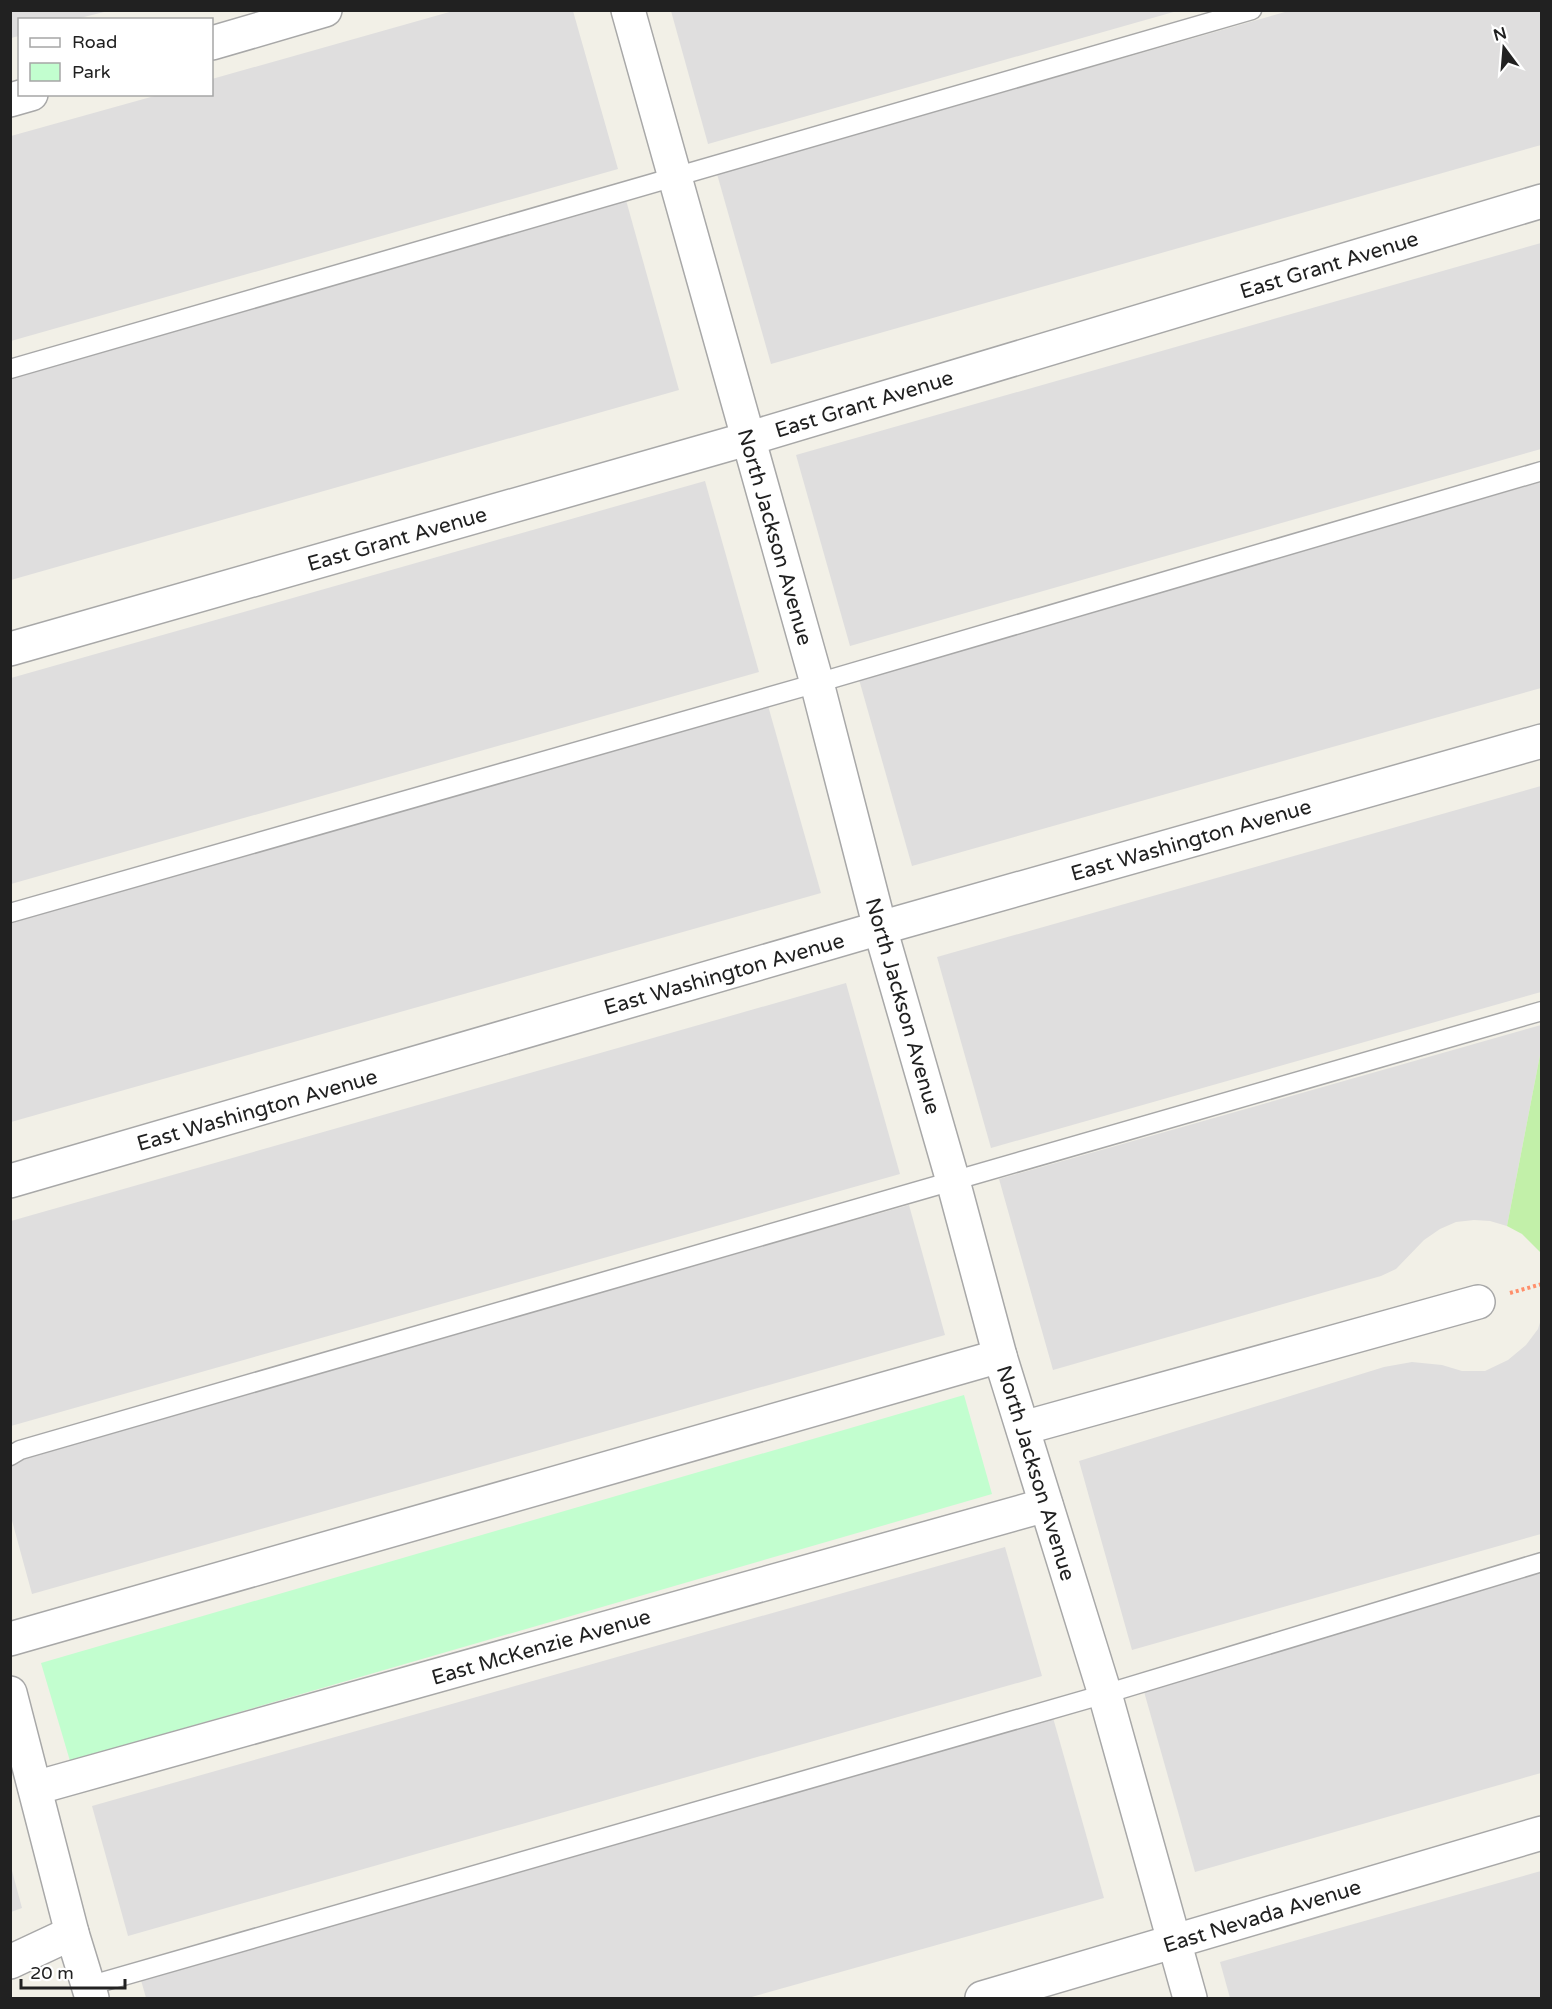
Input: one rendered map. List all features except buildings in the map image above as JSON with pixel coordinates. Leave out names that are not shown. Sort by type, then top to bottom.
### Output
[{"type":"street","points":[[213,43],[325,10]]},
{"type":"street","name":"North Jackson Avenue","points":[[628,10],[817,683],[880,928],[953,1181],[1000,1356],[1105,1694],[1190,1998]]},
{"type":"street","name":"East Grant Avenue","points":[[10,649],[747,439],[1542,201]]},
{"type":"street","name":"East Washington Avenue","points":[[10,1181],[880,928],[1542,741]]},
{"type":"street","points":[[1023,1428],[1478,1302]]},
{"type":"street","points":[[10,1639],[1000,1356]]},
{"type":"street","name":"East McKenzie Avenue","points":[[35,1788],[1046,1505]]},
{"type":"street","points":[[10,1693],[72,1933],[90,1992]]},
{"type":"street","name":"East Nevada Avenue","points":[[982,1998],[1542,1833]]},
{"type":"street","points":[[10,1962],[72,1933]]},
{"type":"lane","points":[[10,369],[674,179],[1252,10]]},
{"type":"lane","points":[[10,914],[817,683],[1542,471]]},
{"type":"lane","points":[[10,1456],[20,1450],[1542,1011]]},
{"type":"lane","points":[[90,1992],[1105,1694],[1542,1562]]},
{"type":"shaded area","points":[[11,10],[108,10],[80,18],[18,18],[18,36],[11,38]]},
{"type":"shaded area","points":[[671,10],[1177,11],[708,144]]},
{"type":"shaded area","points":[[1292,10],[1541,11],[1541,145],[771,364],[717,174]]},
{"type":"shaded area","points":[[453,11],[573,11],[618,169],[11,341],[11,136],[154,96],[213,96],[213,79]]},
{"type":"shaded area","points":[[626,200],[679,390],[11,580],[11,374]]},
{"type":"shaded area","points":[[1541,243],[1541,449],[850,646],[796,455]]},
{"type":"shaded area","points":[[705,481],[759,672],[11,884],[11,678]]},
{"type":"shaded area","points":[[1541,482],[1541,688],[912,866],[858,676]]},
{"type":"shaded area","points":[[767,702],[821,893],[11,1122],[11,916]]},
{"type":"shaded area","points":[[1541,786],[1541,992],[991,1148],[937,957]]},
{"type":"shaded area","points":[[846,983],[900,1174],[11,1426],[11,1221]]},
{"type":"shaded area","points":[[1541,1025],[1541,1050],[1507,1226],[1490,1221],[1456,1222],[1424,1240],[1396,1269],[1381,1276],[1053,1370],[999,1179]]},
{"type":"shaded area","points":[[909,1205],[945,1335],[32,1594],[11,1517],[10,1459]]},
{"type":"shaded area","points":[[1541,1319],[1541,1534],[1132,1650],[1079,1461],[1384,1367],[1412,1362],[1442,1365],[1462,1371],[1485,1371],[1508,1360],[1526,1345],[1538,1329]]},
{"type":"shaded area","points":[[1005,1547],[1042,1676],[128,1936],[92,1806]]},
{"type":"shaded area","points":[[1541,1567],[1541,1773],[1195,1872],[1141,1681]]},
{"type":"shaded area","points":[[1050,1707],[1104,1898],[748,1998],[146,1998],[137,1966]]},
{"type":"shaded area","points":[[11,1867],[22,1908],[10,1912]]},
{"type":"shaded area","points":[[1541,1871],[1541,1998],[1230,1998],[1220,1962]]},
{"type":"green space","points":[[1541,1050],[1541,1253],[1522,1234],[1507,1226]]},
{"type":"green space","points":[[964,1395],[992,1494],[70,1761],[41,1663]]}]
